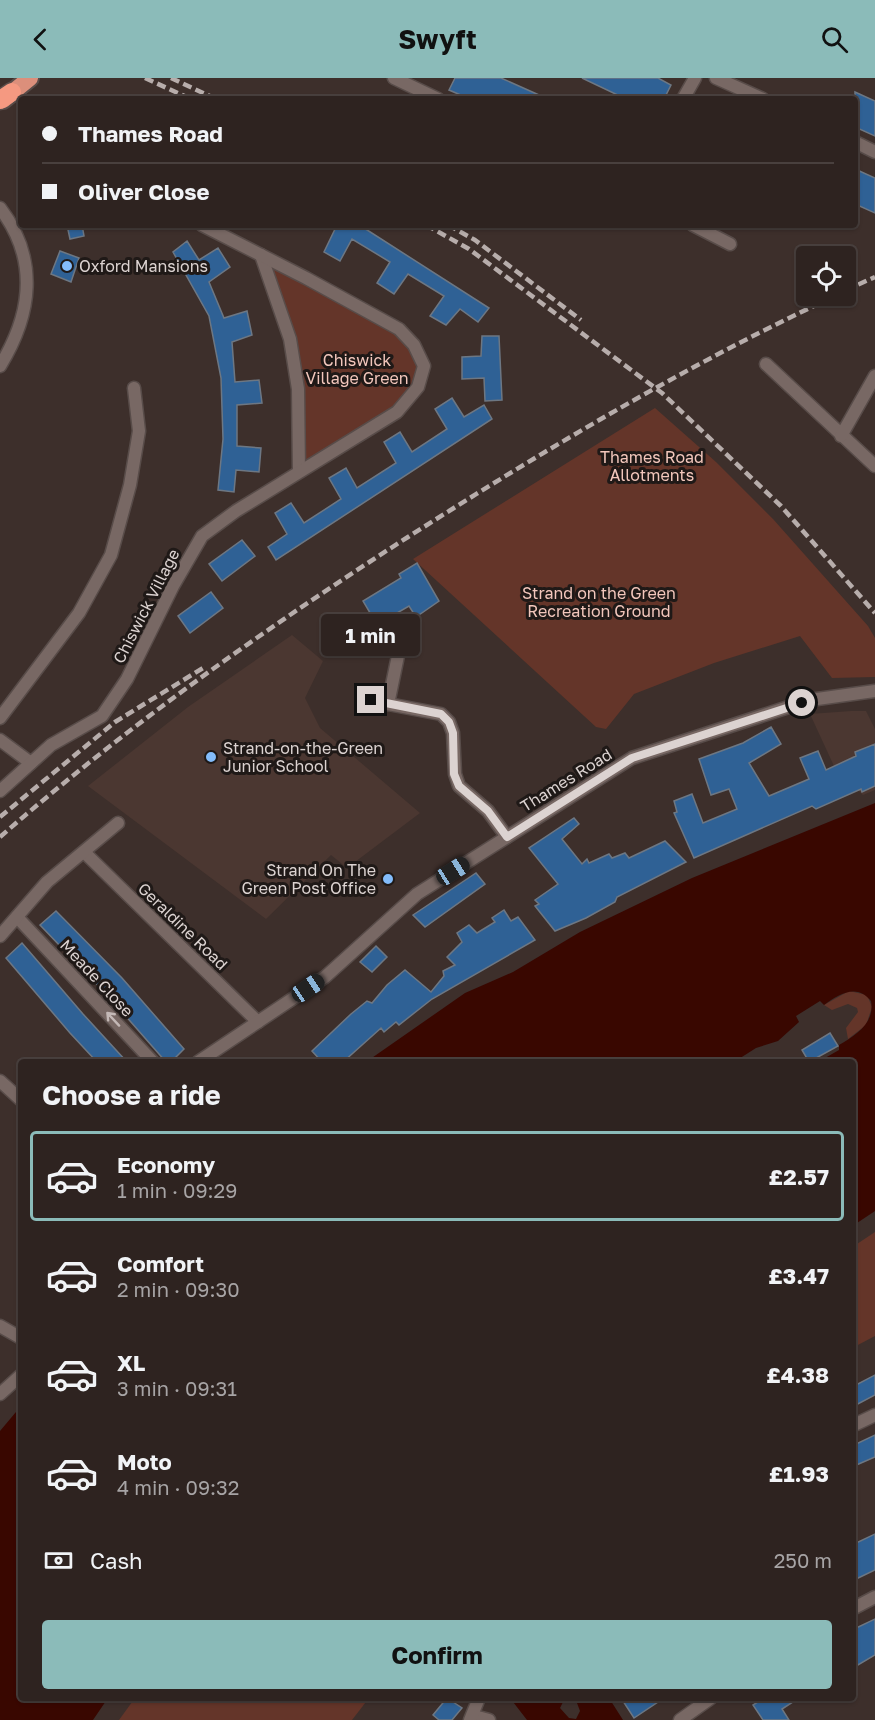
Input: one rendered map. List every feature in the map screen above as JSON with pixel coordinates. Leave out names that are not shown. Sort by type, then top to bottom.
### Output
[{"type":"highway","points":[[4,98],[30,78]]},
{"type":"street","points":[[394,78],[432,96]]},
{"type":"street","points":[[685,96],[695,78]]},
{"type":"street","points":[[716,78],[756,96]]},
{"type":"street","points":[[858,144],[875,152]]},
{"type":"street","points":[[0,208],[17,235],[27,280],[25,317],[14,344],[0,366]]},
{"type":"street","points":[[9,219],[18,216]]},
{"type":"street","name":"Chiswick Village","points":[[0,791],[66,734],[102,716],[127,679],[173,585],[202,536],[236,511],[299,471],[398,412],[418,387],[424,366],[414,345],[399,329],[208,228]]},
{"type":"street","points":[[699,228],[730,244]]},
{"type":"street","points":[[261,255],[290,339],[298,389],[299,471]]},
{"type":"street","points":[[766,364],[875,466]]},
{"type":"street","points":[[841,436],[875,376]]},
{"type":"street","points":[[0,718],[79,613],[111,555],[130,485],[139,431],[134,388]]},
{"type":"street","points":[[388,704],[400,646]]},
{"type":"street","name":"Thames Road","points":[[202,1059],[325,977],[417,894],[632,758],[810,700],[875,691]]},
{"type":"street","points":[[371,700],[441,714],[449,722],[453,733],[454,774],[459,786],[488,811],[507,837]]},
{"type":"street","points":[[0,740],[31,763]]},
{"type":"street","points":[[0,936],[48,882],[118,823]]},
{"type":"street","name":"Geraldine Road","points":[[85,853],[258,1022]]},
{"type":"street","name":"Meade Close","points":[[17,917],[150,1059]]},
{"type":"street","points":[[0,1081],[18,1097]]},
{"type":"street","points":[[0,1326],[18,1336]]},
{"type":"street","points":[[0,1394],[18,1378]]},
{"type":"street","points":[[856,1424],[875,1415]]},
{"type":"street","points":[[856,1607],[875,1597]]},
{"type":"street","points":[[680,1720],[707,1701]]},
{"type":"street","points":[[473,1707],[489,1720]]},
{"type":"shaded area","points":[[292,635],[323,661],[305,698],[320,728],[420,813],[347,868],[331,855],[266,919],[88,786],[188,707]]},
{"type":"shaded area","points":[[866,711],[875,729],[875,790],[863,795],[858,790],[846,761],[834,766],[810,714]]},
{"type":"shaded area","points":[[875,803],[875,1211],[856,1224],[856,1059],[823,1059],[839,1050],[839,1045],[852,1037],[867,1022],[870,1016],[871,1001],[860,992],[842,994],[824,1005],[820,1001],[796,1016],[799,1022],[778,1041],[756,1048],[739,1059],[370,1059],[465,993],[513,972],[580,932],[692,878]]},
{"type":"shaded area","points":[[18,1410],[18,1701],[106,1701],[93,1720],[0,1720],[0,1431]]},
{"type":"shaded area","points":[[512,1701],[566,1701],[563,1702],[560,1708],[569,1718],[576,1719],[580,1711],[577,1703],[572,1701],[611,1701],[623,1720],[527,1720]]},
{"type":"green space","name":"Chiswick Village Green","points":[[269,261],[414,342],[430,365],[398,414],[301,473],[295,365],[286,313]]},
{"type":"green space","name":"Strand on the Green Recreation Ground","points":[[655,408],[716,462],[773,519],[868,626],[875,638],[875,677],[832,678],[800,636],[714,663],[634,694],[606,729],[596,727],[413,559]]},
{"type":"green space","points":[[849,991],[867,995],[872,1007],[866,1025],[848,1039],[846,1028],[858,1012],[857,1008],[848,1004],[832,1010],[824,1005]]},
{"type":"green space","points":[[875,1232],[875,1336],[856,1346],[856,1245]]},
{"type":"green space","points":[[133,1701],[367,1701],[352,1720],[119,1720]]},
{"type":"building","points":[[455,78],[501,78],[541,96],[463,96],[449,90]]},
{"type":"building","points":[[582,78],[658,78],[671,85],[666,96],[620,96]]},
{"type":"building","points":[[855,92],[875,101],[875,136],[858,128],[858,96],[855,96]]},
{"type":"building","points":[[858,170],[875,178],[875,213],[858,205]]},
{"type":"building","points":[[68,228],[83,228],[84,236],[70,239]]},
{"type":"building","points":[[336,228],[364,228],[489,308],[478,322],[460,309],[446,325],[430,316],[444,296],[408,274],[394,294],[377,283],[390,262],[352,239],[340,261],[324,252]]},
{"type":"building","points":[[187,241],[199,260],[218,248],[230,267],[209,282],[224,318],[247,311],[252,335],[232,342],[235,382],[259,380],[262,403],[237,405],[237,446],[261,448],[259,472],[236,470],[234,492],[218,490],[223,439],[221,378],[209,316],[173,252]]},
{"type":"building","name":"Oxford Mansions","points":[[60,251],[79,258],[71,282],[51,274]]},
{"type":"building","points":[[482,336],[499,336],[502,400],[485,401],[484,378],[462,379],[462,357],[481,356]]},
{"type":"building","points":[[452,398],[464,417],[484,405],[492,419],[276,560],[268,547],[287,534],[275,513],[291,503],[304,523],[341,499],[329,478],[346,468],[357,488],[396,463],[384,442],[400,432],[412,452],[447,429],[435,409]]},
{"type":"building","points":[[242,540],[255,556],[222,581],[209,564]]},
{"type":"building","points":[[417,563],[439,601],[416,617],[409,606],[385,620],[381,613],[373,618],[363,601],[401,578],[399,574]]},
{"type":"building","points":[[211,592],[223,608],[190,633],[178,616]]},
{"type":"building","points":[[771,727],[781,744],[749,763],[769,796],[809,779],[800,758],[818,751],[826,770],[856,756],[855,752],[875,744],[875,786],[862,792],[861,789],[816,809],[812,806],[694,858],[674,813],[677,812],[674,801],[692,794],[703,823],[737,809],[729,789],[711,795],[699,759],[743,743]]},
{"type":"building","points":[[574,818],[579,824],[562,839],[582,864],[587,859],[589,863],[609,854],[612,858],[625,853],[629,858],[665,841],[686,862],[617,897],[615,902],[586,918],[555,931],[535,906],[539,904],[535,900],[558,884],[529,848]]},
{"type":"building","points":[[476,873],[485,884],[425,927],[413,915]]},
{"type":"building","points":[[504,910],[511,921],[518,917],[535,940],[432,999],[399,1025],[396,1022],[384,1032],[381,1028],[346,1059],[319,1059],[312,1051],[367,1001],[372,1003],[387,985],[405,970],[431,992],[444,976],[443,971],[455,965],[447,957],[462,942],[457,933],[469,925],[477,933],[495,922],[492,918]]},
{"type":"building","points":[[56,911],[122,978],[184,1049],[174,1059],[163,1059],[109,997],[40,925]]},
{"type":"building","points":[[22,943],[124,1059],[94,1059],[6,958]]},
{"type":"building","points":[[376,946],[387,957],[372,972],[360,962]]},
{"type":"building","points":[[830,1033],[838,1046],[814,1059],[807,1059],[802,1050]]},
{"type":"building","points":[[875,1375],[875,1395],[856,1405],[856,1385]]},
{"type":"building","points":[[875,1435],[875,1457],[856,1465],[856,1444]]},
{"type":"building","points":[[875,1534],[875,1570],[856,1579],[856,1543]]},
{"type":"building","points":[[875,1619],[875,1655],[858,1665],[856,1661],[856,1628]]},
{"type":"building","points":[[445,1701],[452,1701],[462,1708],[452,1720],[439,1720],[433,1715]]},
{"type":"building","points":[[623,1701],[660,1701],[634,1718]]},
{"type":"building","points":[[759,1701],[794,1701],[782,1709],[789,1720],[763,1720],[753,1705]]},
{"type":"railway","points":[[145,78],[184,96]]},
{"type":"railway","points":[[171,78],[210,96]]},
{"type":"railway","points":[[431,228],[469,249],[662,393],[781,506],[875,613]]},
{"type":"railway","points":[[453,228],[475,240],[581,320]]},
{"type":"railway","points":[[856,286],[875,277]]},
{"type":"railway","points":[[0,837],[147,717],[302,607],[408,537],[618,409],[725,350],[815,306]]},
{"type":"railway","points":[[0,817],[115,722],[203,668]]},
{"type":"place","name":"Oxford Mansions","points":[[67,266]]},
{"type":"place","name":"Strand-on-the-Green Junior School","points":[[211,757]]},
{"type":"place","name":"Strand On The Green Post Office","points":[[388,879]]},
{"type":"route","points":[[371,700],[441,714],[449,722],[453,733],[454,774],[459,786],[488,811],[507,837],[632,758],[802,703]]},
{"type":"park label","name":"Thames Road Allotments","points":[[652,466]]}]
